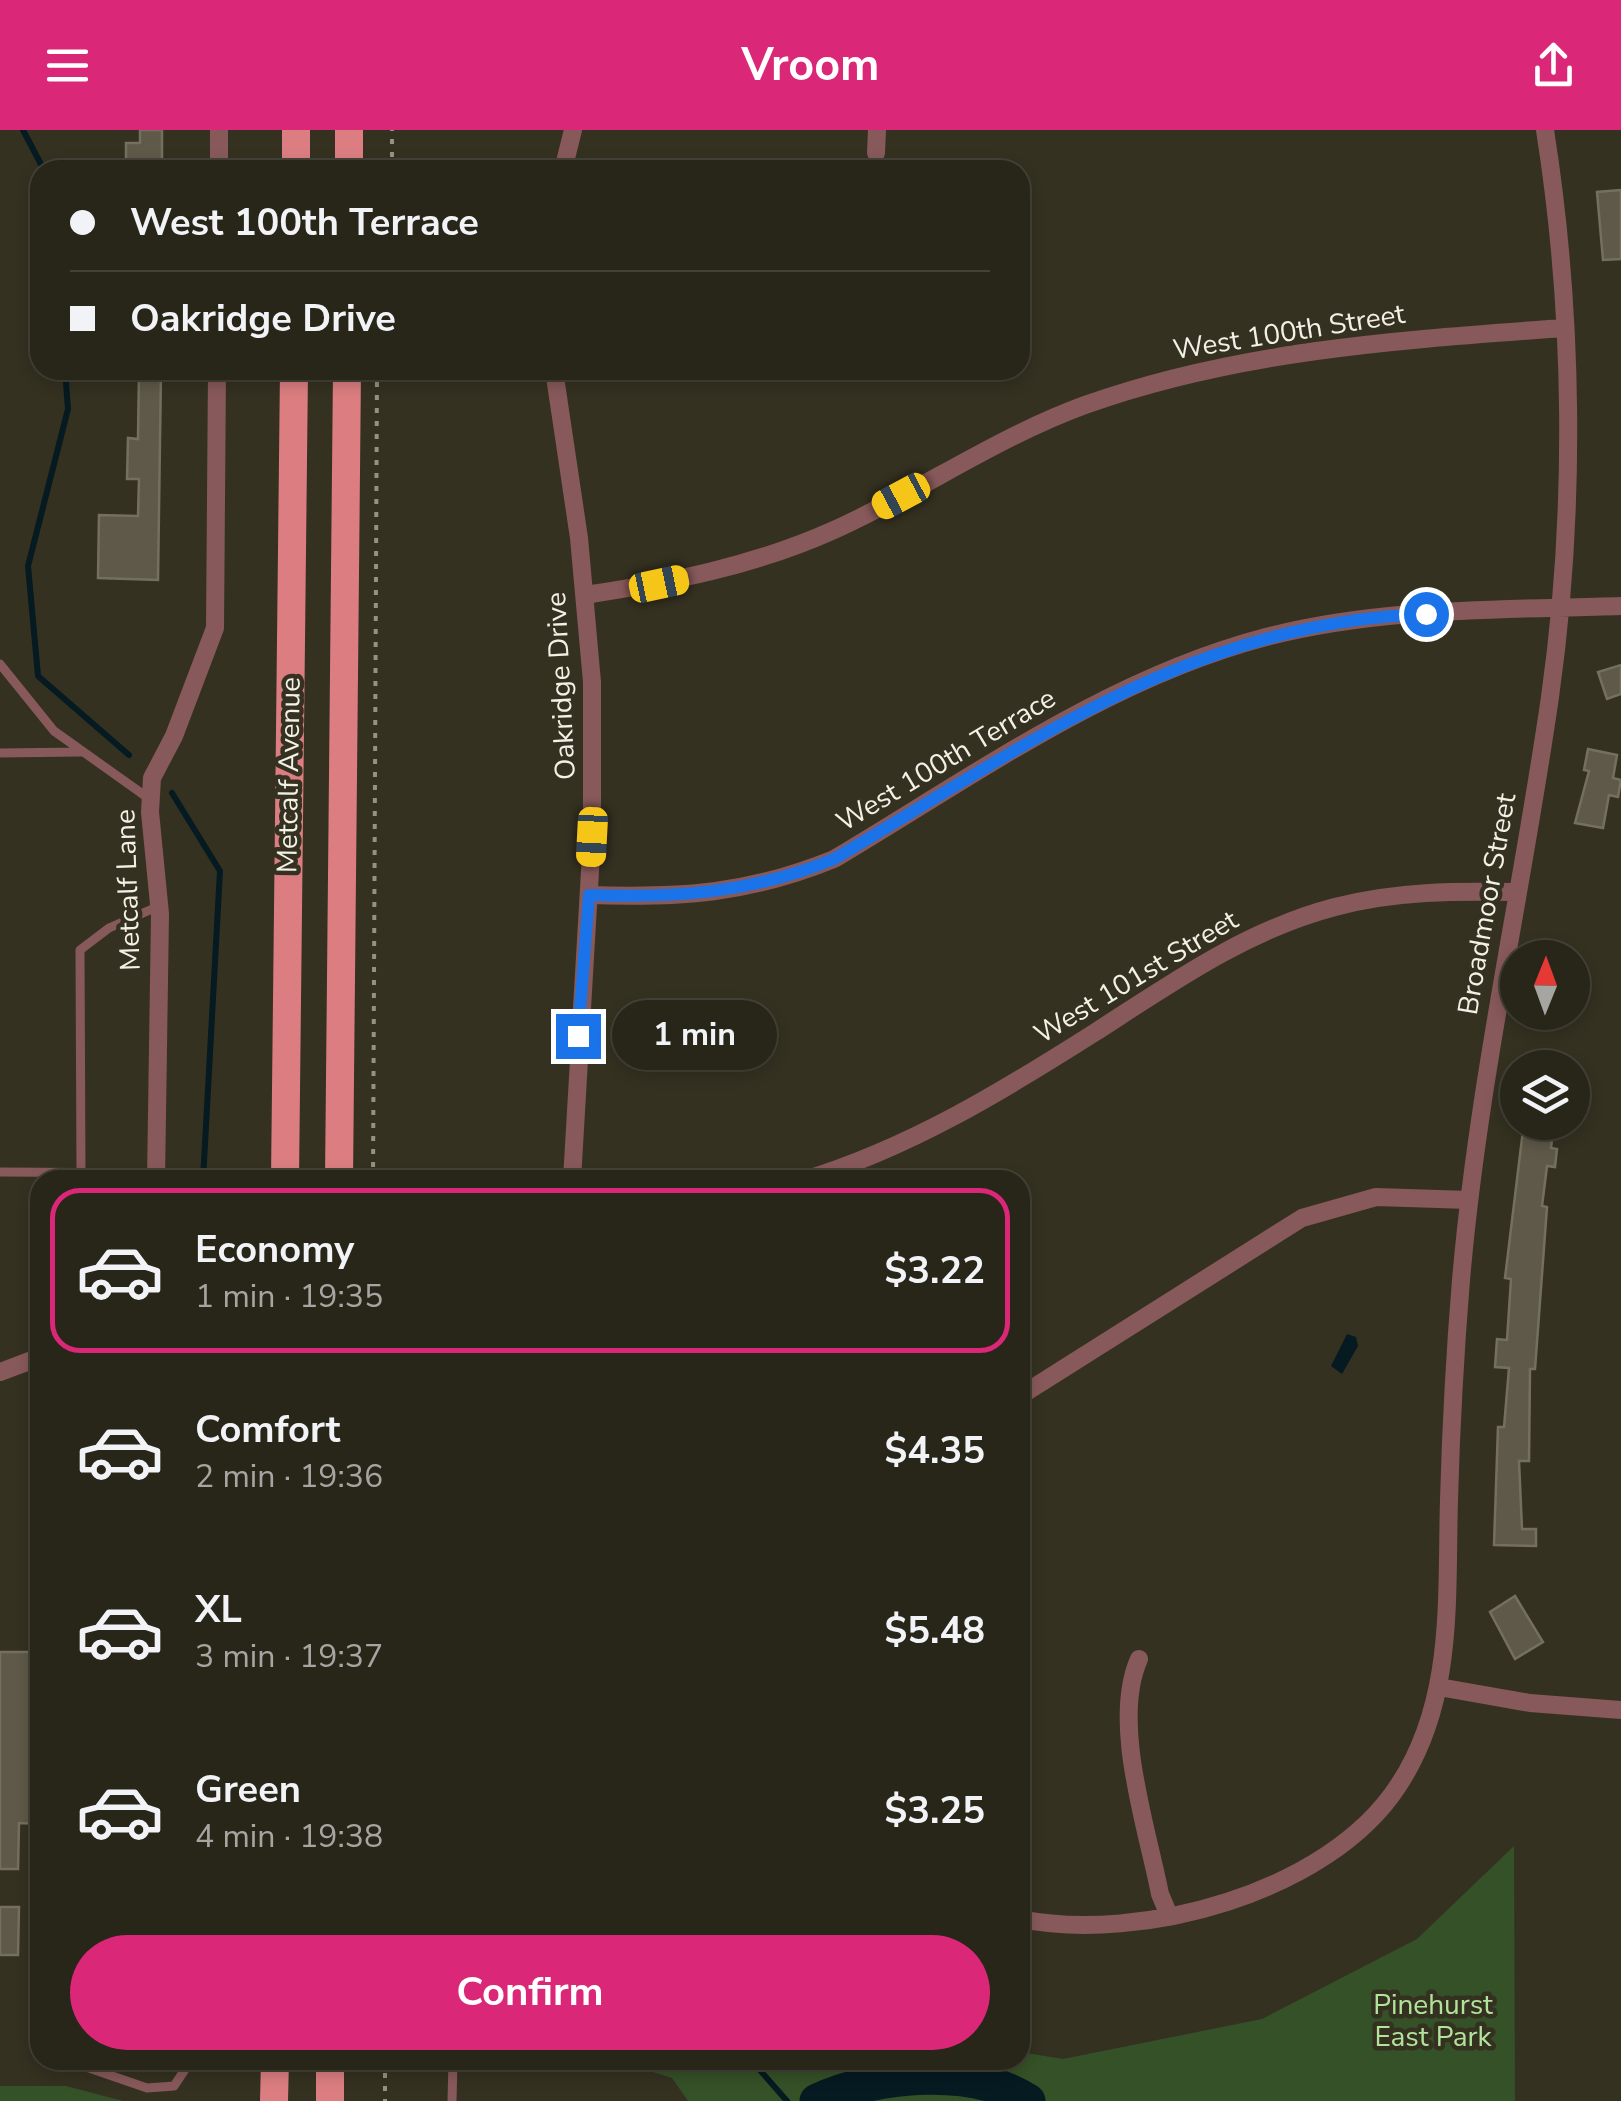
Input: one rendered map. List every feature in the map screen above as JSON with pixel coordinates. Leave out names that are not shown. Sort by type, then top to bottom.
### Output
[{"type":"main road","points":[[296,130],[296,160]]},
{"type":"main road","points":[[349,130],[349,160]]},
{"type":"main road","name":"Metcalf Avenue","points":[[284,1170],[294,380]]},
{"type":"main road","name":"Metcalf Avenue","points":[[339,1170],[347,380]]},
{"type":"main road","points":[[274,2070],[274,2101]]},
{"type":"main road","points":[[330,2070],[330,2101]]},
{"type":"street","points":[[219,130],[219,160]]},
{"type":"street","points":[[566,160],[573,130]]},
{"type":"street","points":[[876,153],[877,130]]},
{"type":"street","name":"Broadmoor Street","points":[[1168,1913],[1266,1890],[1350,1841],[1398,1786],[1424,1736],[1440,1687],[1452,1404],[1469,1200],[1550,696],[1559,608],[1565,480],[1563,328],[1545,130]]},
{"type":"street","name":"West 100th Street","points":[[585,594],[718,571],[788,549],[866,514],[1040,424],[1147,384],[1277,355],[1563,328]]},
{"type":"street","name":"Metcalf Lane","points":[[156,1170],[159,906],[152,778],[174,736],[214,628],[217,380]]},
{"type":"street","name":"Oakridge Drive","points":[[555,380],[585,594],[594,773],[573,1170]]},
{"type":"street","name":"West 100th Terrace","points":[[589,895],[706,895],[795,875],[834,859],[1138,682],[1265,637],[1392,615],[1621,606]]},
{"type":"street","name":"West 101st Street","points":[[830,1170],[916,1137],[975,1106],[1176,980],[1281,924],[1336,906],[1391,896],[1516,892]]},
{"type":"street","points":[[1030,1390],[1302,1218],[1376,1197],[1469,1200]]},
{"type":"street","points":[[0,1372],[30,1360]]},
{"type":"street","points":[[1030,1919],[1090,1925],[1168,1913],[1160,1894],[1128,1726],[1130,1680],[1139,1659]]},
{"type":"street","points":[[1440,1687],[1530,1703],[1621,1710]]},
{"type":"lane","points":[[0,664],[54,730],[151,800]]},
{"type":"lane","points":[[0,752],[80,752]]},
{"type":"lane","points":[[81,1170],[80,950],[110,928],[159,906]]},
{"type":"lane","points":[[0,1172],[30,1172]]},
{"type":"lane","points":[[95,2070],[147,2088],[174,2086],[185,2070]]},
{"type":"lane","points":[[453,2070],[454,2099]]},
{"type":"path","points":[[392,130],[392,160]]},
{"type":"path","points":[[373,1170],[377,380]]},
{"type":"path","points":[[385,2070],[385,2101]]},
{"type":"green space","name":"Pinehurst East Park","points":[[1514,1846],[1515,2101],[688,2101],[672,2078],[647,2070],[1030,2070],[1030,2054],[1063,2059],[1262,2019],[1417,1939]]},
{"type":"green space","points":[[0,2086],[66,2086],[123,2101],[0,2101]]},
{"type":"water","points":[[1347,1334],[1356,1337],[1358,1346],[1342,1374],[1331,1366]]},
{"type":"building","points":[[140,130],[162,130],[162,160],[126,160],[126,143],[140,143]]},
{"type":"building","points":[[1621,190],[1621,259],[1603,260],[1597,192]]},
{"type":"building","points":[[139,380],[161,380],[158,580],[98,578],[99,515],[138,516],[139,479],[127,479],[128,438],[138,439]]},
{"type":"building","points":[[1621,665],[1621,694],[1607,699],[1598,672]]},
{"type":"building","points":[[1588,749],[1617,755],[1613,778],[1621,780],[1618,797],[1609,795],[1603,828],[1575,823],[1589,771],[1584,770]]},
{"type":"building","points":[[1522,1140],[1552,1140],[1551,1148],[1557,1149],[1555,1167],[1547,1166],[1542,1206],[1547,1207],[1535,1369],[1530,1369],[1529,1461],[1519,1461],[1522,1529],[1536,1529],[1536,1546],[1494,1545],[1498,1427],[1504,1427],[1509,1368],[1495,1367],[1497,1339],[1507,1340],[1511,1279],[1505,1278]]},
{"type":"building","points":[[1515,1596],[1543,1642],[1515,1659],[1490,1612]]},
{"type":"building","points":[[0,1652],[30,1652],[30,1824],[19,1823],[18,1869],[0,1869]]},
{"type":"building","points":[[0,1907],[19,1907],[18,1955],[0,1955]]},
{"type":"waterway","points":[[23,130],[39,160]]},
{"type":"waterway","points":[[66,380],[68,409],[28,566],[38,676],[129,755]]},
{"type":"waterway","points":[[172,793],[220,871],[204,1170]]},
{"type":"waterway","points":[[760,2070],[787,2101]]},
{"type":"waterway","points":[[817,2101],[867,2085],[923,2077],[980,2082],[1028,2101]]},
{"type":"route","points":[[578,1036],[589,895],[706,895],[795,875],[834,859],[1138,682],[1265,637],[1340,622],[1426,614]]}]
